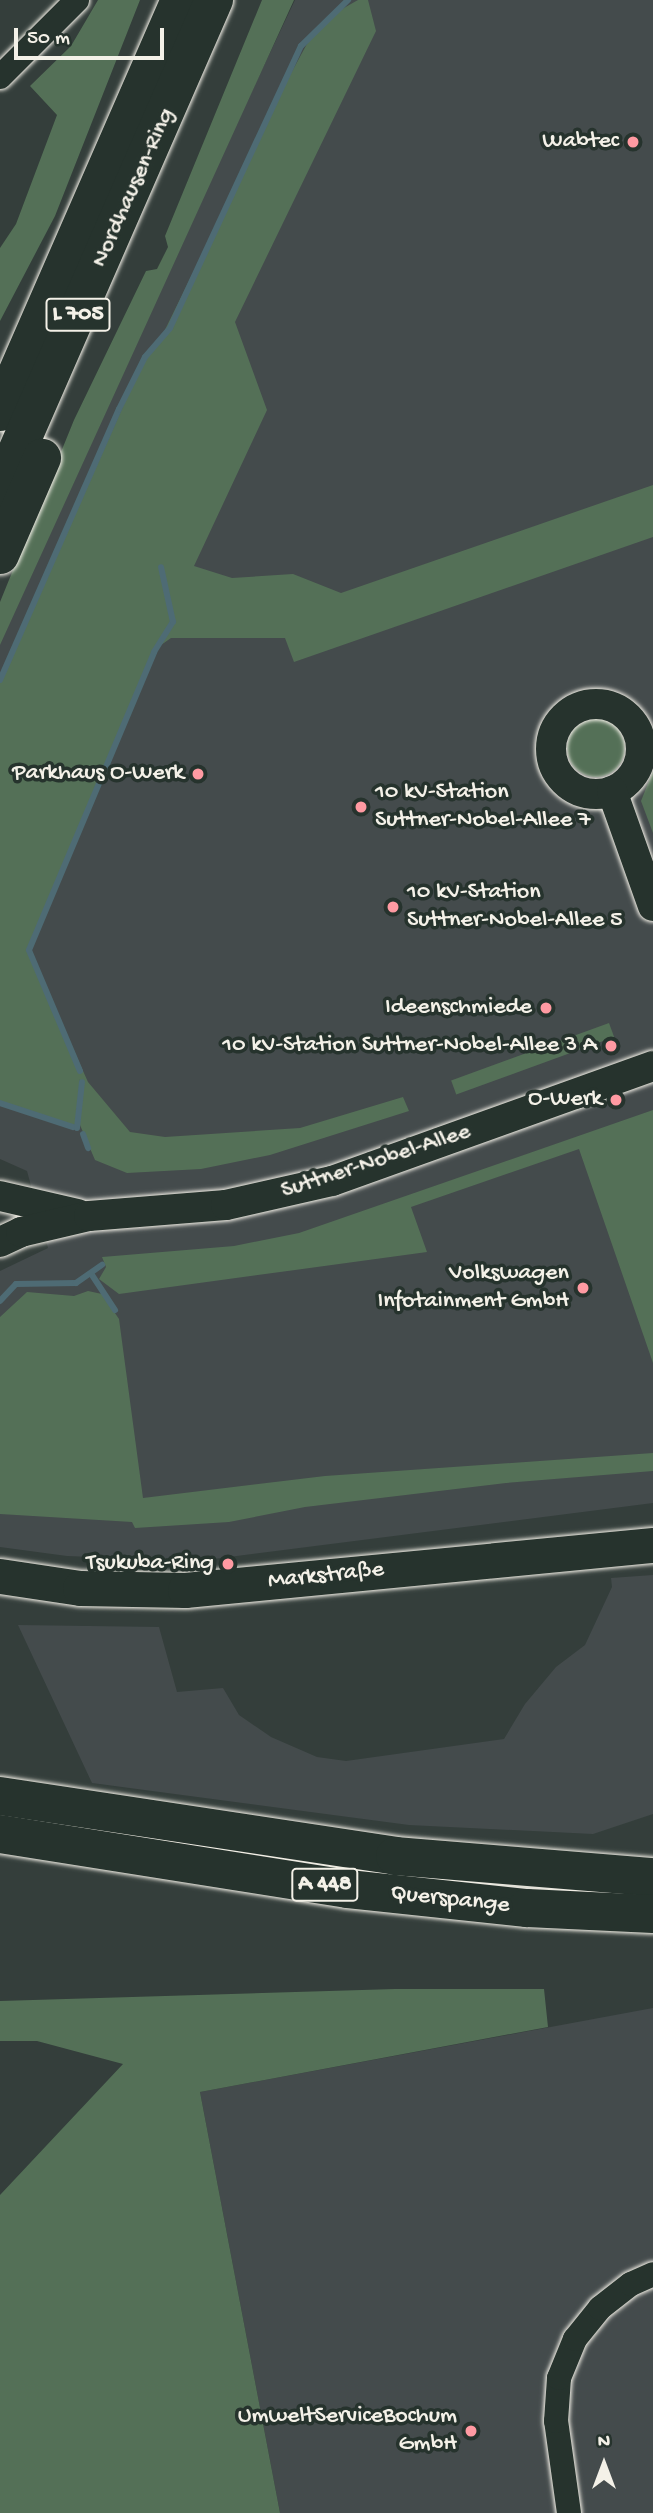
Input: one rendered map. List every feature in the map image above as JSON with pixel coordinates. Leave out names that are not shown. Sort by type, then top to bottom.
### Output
[{"type":"highway","name":"Nordhausen-Ring","points":[[0,412],[97,197],[180,0]]},
{"type":"highway","name":"Nordhausen-Ring","points":[[0,490],[156,139],[214,0]]},
{"type":"highway","points":[[0,555],[41,463],[156,139]]},
{"type":"highway","points":[[0,371],[97,197]]},
{"type":"highway","name":"Querspange","points":[[0,1796],[395,1856],[653,1877]]},
{"type":"highway","name":"Querspange","points":[[0,1834],[348,1889],[527,1908],[653,1914]]},
{"type":"main road","name":"Markstraße","points":[[0,1576],[80,1587],[185,1590],[653,1545]]},
{"type":"street","points":[[0,77],[77,0]]},
{"type":"street","points":[[593,704],[616,708],[645,730],[636,768],[612,791],[587,793],[566,782],[554,763],[556,729],[571,712],[593,704]]},
{"type":"street","points":[[612,791],[653,906]]},
{"type":"street","name":"Suttner-Nobel-Allee","points":[[0,1242],[21,1232],[89,1216],[226,1205],[318,1185],[653,1066]]},
{"type":"street","name":"Suttner-Nobel-Allee","points":[[0,1196],[89,1216]]},
{"type":"street","points":[[569,2513],[556,2421],[559,2378],[575,2339],[600,2308],[631,2284],[653,2274]]},
{"type":"shaded area","points":[[295,0],[653,0],[653,1503],[198,1561],[67,1556],[0,1547],[0,1271],[48,1248],[27,1171],[0,1159],[0,635],[60,496]]},
{"type":"shaded area","points":[[653,1575],[653,1814],[593,1834],[409,1825],[92,1783],[18,1625],[159,1627],[177,1692],[223,1688],[239,1715],[271,1737],[317,1757],[346,1761],[504,1739],[525,1704],[556,1667],[585,1645],[612,1587],[611,1578]]},
{"type":"shaded area","points":[[653,2008],[653,2513],[280,2513],[200,2092]]},
{"type":"green space","points":[[98,0],[140,0],[55,216],[0,321],[0,248],[16,224],[57,115],[30,86],[71,46]]},
{"type":"green space","points":[[262,0],[294,0],[0,645],[0,602],[74,420],[146,271],[157,269],[168,247],[165,236]]},
{"type":"green space","points":[[358,0],[368,0],[376,31],[235,322],[267,410],[194,566],[232,578],[293,574],[341,593],[653,485],[653,537],[294,662],[285,638],[171,638],[154,650],[30,952],[88,1082],[130,1132],[165,1137],[300,1128],[403,1097],[409,1111],[270,1155],[201,1169],[127,1173],[95,1160],[80,1125],[80,1079],[75,1126],[0,1102],[0,683],[145,357],[159,342],[289,77],[308,42],[335,13]]},
{"type":"green space","points":[[596,719],[612,724],[620,732],[625,748],[620,764],[612,772],[596,777],[580,772],[572,764],[567,748],[572,732],[580,724]]},
{"type":"green space","points":[[653,771],[653,833],[641,801]]},
{"type":"green space","points":[[609,1023],[614,1037],[456,1095],[451,1080]]},
{"type":"green space","points":[[653,1110],[653,1363],[579,1149],[411,1207],[427,1252],[119,1294],[99,1279],[106,1267],[102,1257],[234,1246],[299,1233]]},
{"type":"green space","points":[[88,1291],[102,1294],[119,1319],[143,1498],[325,1476],[653,1453],[653,1471],[506,1483],[305,1507],[229,1522],[135,1528],[132,1522],[0,1514],[0,1317],[27,1292],[74,1296]]},
{"type":"green space","points":[[395,1989],[544,1989],[548,2027],[200,2092],[280,2513],[0,2513],[0,2195],[123,2064],[37,2041],[0,2041],[0,2001]]},
{"type":"waterway","points":[[0,680],[119,409],[145,357],[170,328],[301,46],[348,0]]},
{"type":"waterway","points":[[80,1071],[29,950],[154,652],[173,622],[161,567]]},
{"type":"waterway","points":[[77,1128],[82,1082]]},
{"type":"waterway","points":[[0,1103],[73,1127]]},
{"type":"waterway","points":[[83,1134],[88,1148]]},
{"type":"waterway","points":[[0,1301],[16,1284],[76,1283],[102,1265]]},
{"type":"waterway","points":[[92,1275],[115,1310]]},
{"type":"place","name":"Wabtec","points":[[633,142]]},
{"type":"place","name":"Parkhaus O-Werk","points":[[198,774]]},
{"type":"place","name":"10 kV-Station Suttner-Nobel-Allee 7","points":[[361,807]]},
{"type":"place","name":"10 kV-Station Suttner-Nobel-Allee 5","points":[[393,907]]},
{"type":"place","name":"Ideenschmiede","points":[[546,1008]]},
{"type":"place","name":"10 kV-Station Suttner-Nobel-Allee 3 A","points":[[611,1046]]},
{"type":"place","name":"O-Werk","points":[[616,1100]]},
{"type":"place","name":"Volkswagen Infotainment GmbH","points":[[583,1288]]},
{"type":"place","name":"Tsukuba-Ring","points":[[228,1564]]},
{"type":"place","name":"UmweltServiceBochum GmbH","points":[[471,2431]]}]
